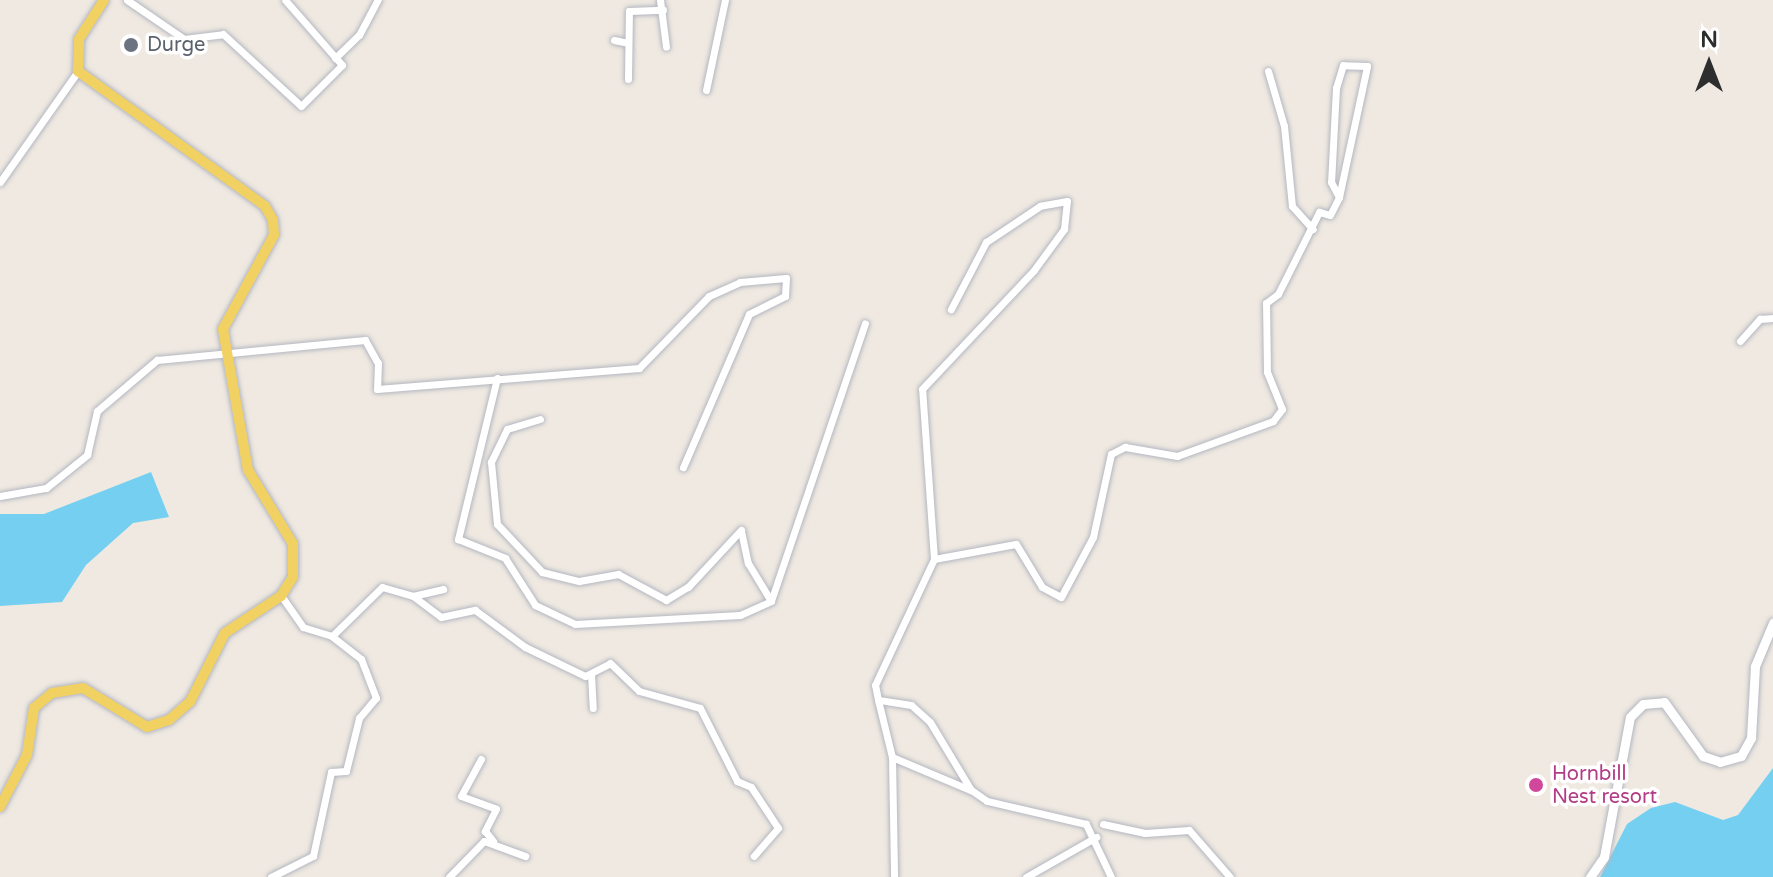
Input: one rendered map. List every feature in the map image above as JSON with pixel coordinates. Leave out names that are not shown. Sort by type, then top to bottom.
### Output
[{"type":"main road","points":[[0,807],[27,755],[34,708],[52,693],[83,688],[147,727],[169,720],[190,702],[225,633],[281,596],[293,577],[293,544],[248,470],[226,352],[229,308],[274,235],[273,220],[265,206],[78,71],[79,39],[104,0]]},
{"type":"main road","points":[[1590,877],[1604,857],[1630,717],[1643,704],[1664,702],[1703,756],[1736,760],[1751,738],[1755,666],[1773,623]]},
{"type":"street","points":[[127,0],[184,39],[223,34],[301,106],[342,65],[285,0]]},
{"type":"street","points":[[335,58],[359,35],[378,0]]},
{"type":"street","points":[[660,0],[666,47]]},
{"type":"street","points":[[706,90],[725,0]]},
{"type":"street","points":[[628,79],[629,11],[663,10]]},
{"type":"street","points":[[614,40],[628,43]]},
{"type":"street","points":[[934,559],[1016,544],[1042,587],[1061,597],[1108,495],[1111,454],[1125,447],[1177,456],[1273,421],[1282,409],[1267,372],[1263,318],[1313,229],[1319,212],[1330,215],[1339,197],[1360,112],[1367,66],[1343,65],[1336,88],[1331,182],[1339,197]]},
{"type":"street","points":[[0,182],[78,71]]},
{"type":"street","points":[[1268,71],[1284,126],[1292,206],[1313,229]]},
{"type":"street","points":[[894,877],[892,757],[875,685],[894,637],[934,559],[922,389],[1034,270],[1064,229],[1067,201],[1040,206],[986,242],[951,309]]},
{"type":"street","points":[[0,496],[46,488],[87,455],[97,411],[157,360],[365,340],[378,363],[377,389],[639,368],[709,296],[740,282],[786,278],[785,296],[749,314],[683,467]]},
{"type":"street","points":[[1740,341],[1760,319],[1773,318]]},
{"type":"street","points":[[497,378],[458,539],[505,558],[535,605],[575,624],[740,615],[771,601],[865,323]]},
{"type":"street","points":[[540,419],[507,429],[491,462],[497,524],[542,572],[579,581],[618,574],[666,600],[688,587],[741,530],[748,563],[771,601]]},
{"type":"street","points":[[332,636],[382,587],[413,596],[441,617],[475,610],[525,647],[591,674]]},
{"type":"street","points":[[413,596],[443,589]]},
{"type":"street","points":[[271,877],[313,856],[331,772],[346,771],[359,718],[376,698],[361,659],[332,636],[303,627],[281,596]]},
{"type":"street","points":[[591,674],[610,663],[639,691],[704,712],[737,781],[751,787],[778,828],[754,856]]},
{"type":"street","points":[[591,674],[593,708]]},
{"type":"street","points":[[878,700],[911,705],[930,722],[971,790]]},
{"type":"street","points":[[892,757],[971,790],[997,807],[1086,824],[1096,837],[1111,877]]},
{"type":"street","points":[[481,759],[461,796],[496,809],[485,831],[493,841]]},
{"type":"street","points":[[1103,824],[1145,833],[1164,826],[1189,830],[1230,877]]},
{"type":"street","points":[[1026,877],[1096,837]]},
{"type":"street","points":[[449,877],[484,841],[493,841],[525,856]]},
{"type":"water","points":[[151,472],[169,517],[133,523],[86,565],[62,602],[0,606],[0,514],[44,514]]},
{"type":"water","points":[[1773,768],[1773,877],[1600,877],[1627,824],[1651,808],[1675,802],[1723,820],[1738,815]]},
{"type":"place","name":"Durge","points":[[131,45]]},
{"type":"place","name":"Hornbill Nest resort","points":[[1536,785]]}]
